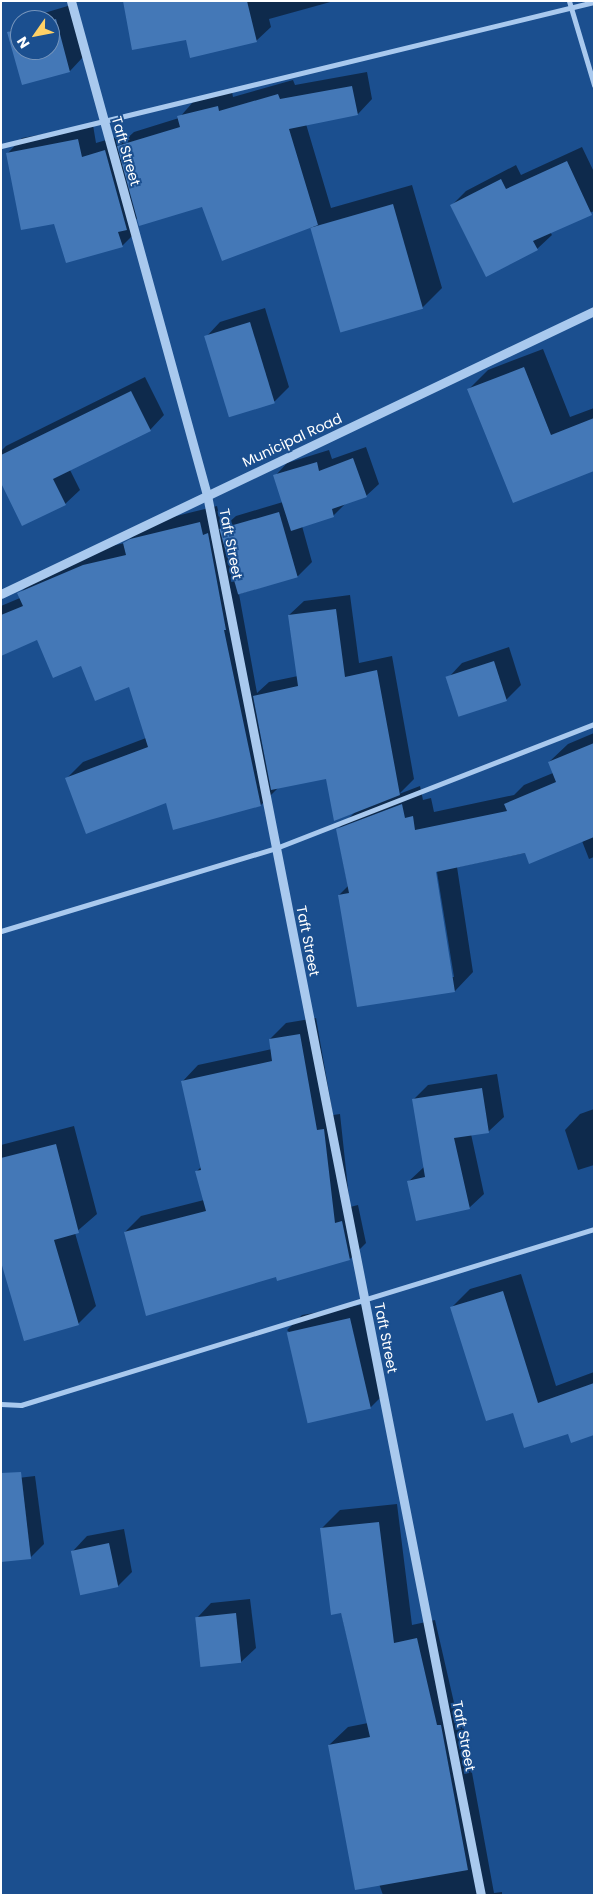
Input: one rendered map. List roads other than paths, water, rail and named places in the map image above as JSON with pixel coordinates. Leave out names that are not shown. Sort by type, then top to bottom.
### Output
[{"type":"street","name":"Taft Street","points":[[71,1],[207,495],[481,1895]]},
{"type":"street","points":[[569,1],[594,85]]},
{"type":"street","points":[[1,146],[594,2]]},
{"type":"street","name":"Municipal Road","points":[[1,594],[594,311]]},
{"type":"street","points":[[1,930],[276,848],[594,724]]},
{"type":"street","points":[[1,1404],[21,1405],[364,1298],[594,1229]]}]
